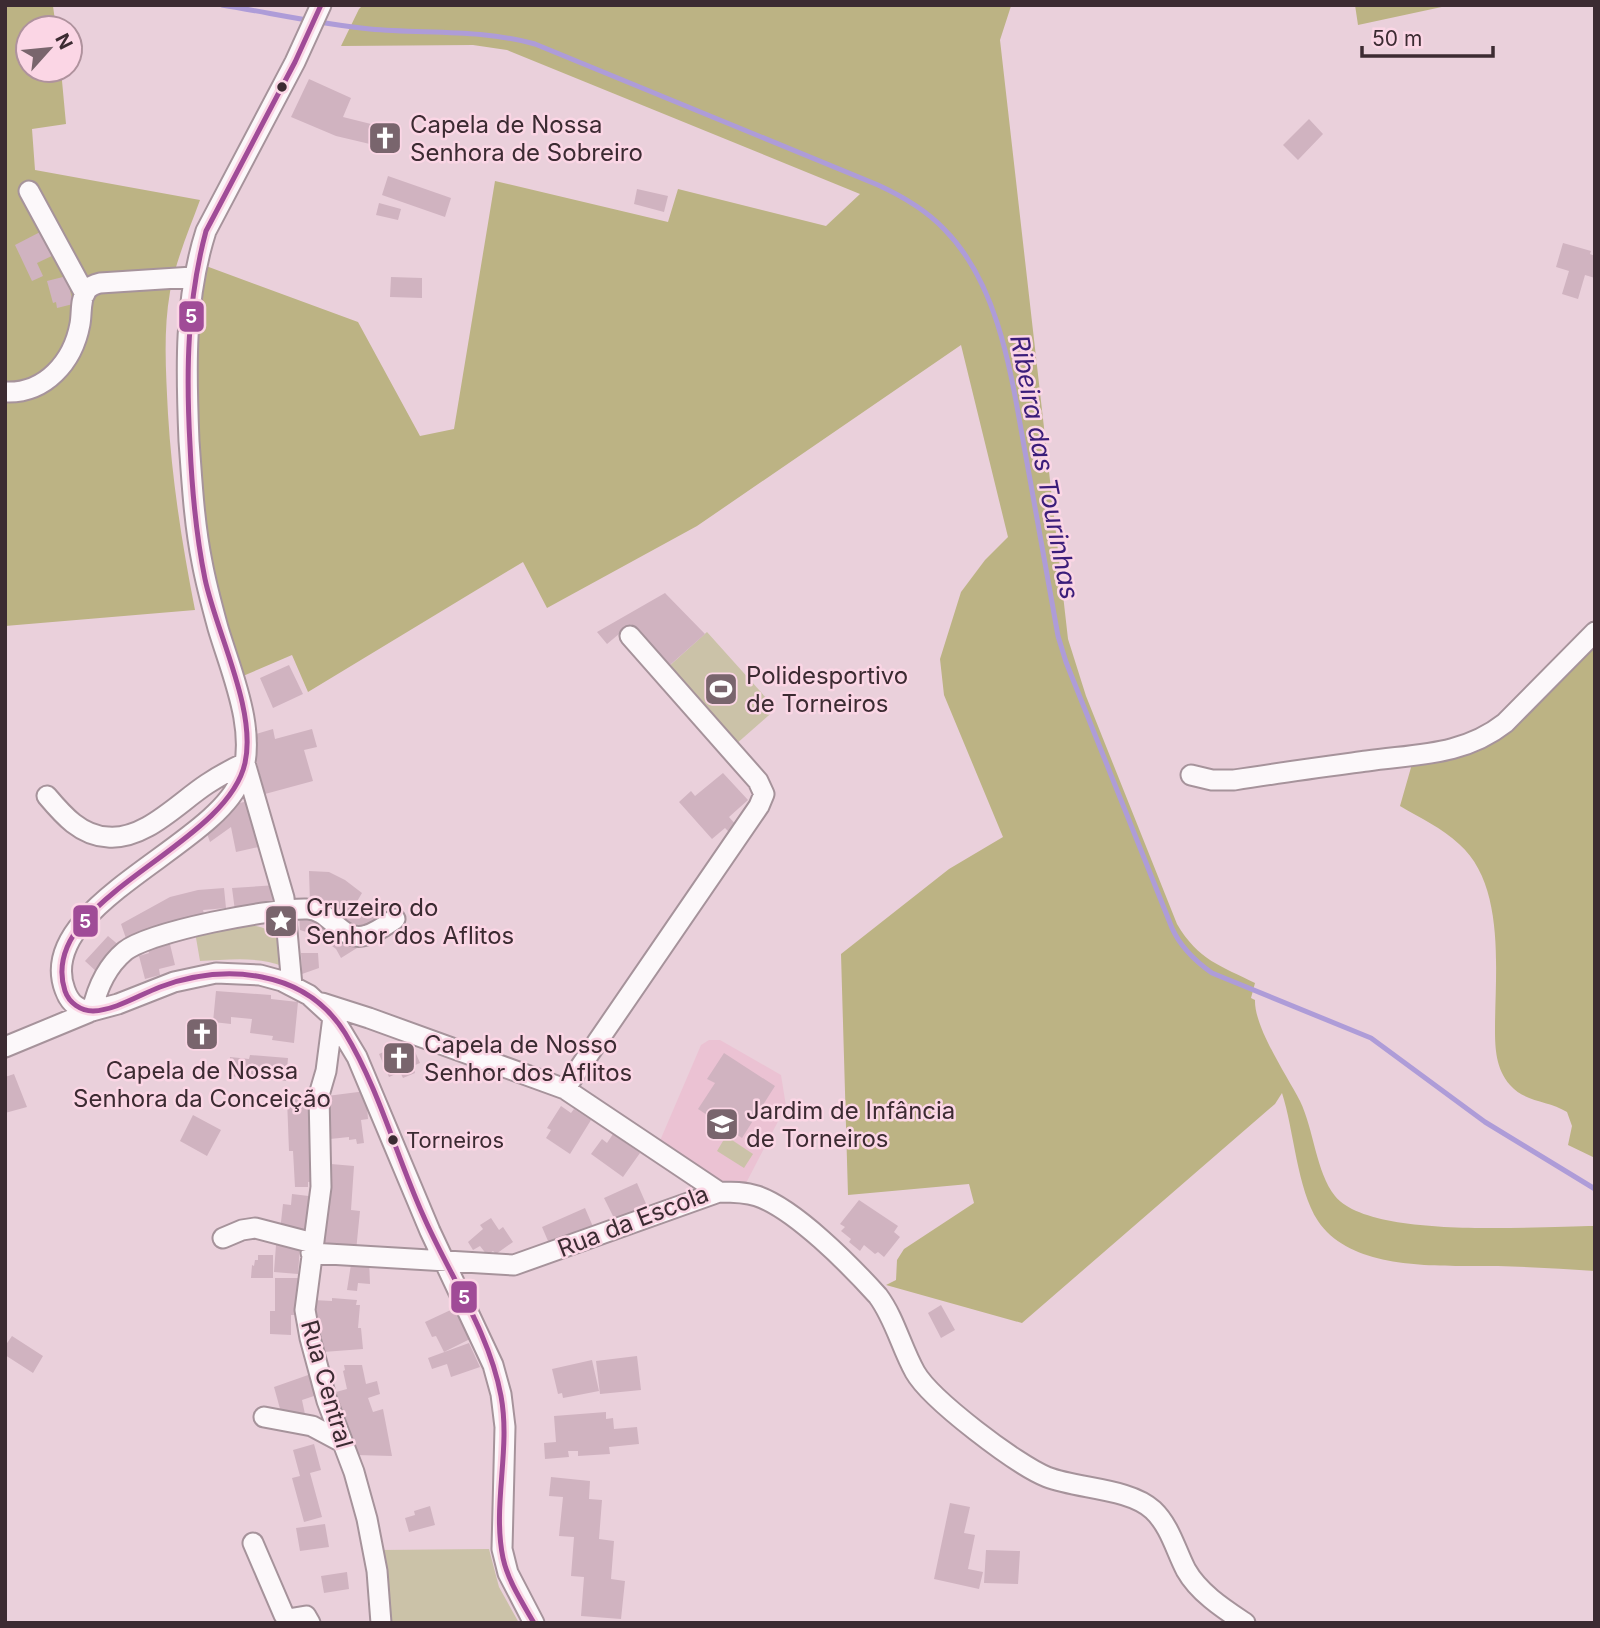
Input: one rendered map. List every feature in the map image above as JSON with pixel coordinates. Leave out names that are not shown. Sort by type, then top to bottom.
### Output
[{"type":"street","points":[[292,986],[287,911],[245,763],[241,701],[201,558],[191,479],[186,360],[193,277],[206,231],[302,48],[321,5]]},
{"type":"street","points":[[29,191],[85,294]]},
{"type":"street","points":[[5,392],[33,389],[48,380],[59,368],[79,330],[85,294],[91,286],[100,283],[193,277]]},
{"type":"street","points":[[1191,775],[1212,780],[1234,779],[1417,757],[1465,745],[1481,739],[1505,723],[1595,632]]},
{"type":"street","points":[[565,1089],[759,806],[764,794],[761,783],[630,636]]},
{"type":"street","points":[[47,796],[68,820],[80,828],[106,837],[121,837],[157,820],[206,784],[245,763]]},
{"type":"street","points":[[92,1011],[79,1009],[64,989],[61,968],[72,936],[89,915],[111,895],[216,811],[237,787],[245,763]]},
{"type":"street","points":[[92,1011],[103,978],[120,956],[133,946],[172,932],[306,908],[319,911],[344,932],[355,936],[371,934],[395,919]]},
{"type":"street","points":[[258,915],[276,928],[289,945]]},
{"type":"street","points":[[5,1047],[92,1011],[118,1004],[181,979],[200,975],[260,975],[292,986],[317,1002],[333,1017],[351,1045],[372,1089],[428,1227],[485,1346],[498,1384],[505,1427],[502,1549],[508,1573],[534,1623]]},
{"type":"street","points":[[46,1030],[62,1016],[71,1001]]},
{"type":"street","name":"Rua da Escola","points":[[317,1002],[369,1018],[565,1089],[719,1192]]},
{"type":"street","name":"Rua Central","points":[[333,1017],[326,1071],[319,1095],[321,1175],[306,1293],[306,1320],[327,1401],[360,1491],[373,1547],[381,1623]]},
{"type":"street","points":[[719,1192],[757,1196],[799,1220],[878,1296],[916,1374],[936,1397],[1007,1454],[1033,1470],[1066,1483],[1130,1498],[1152,1510],[1162,1520],[1194,1582],[1245,1623]]},
{"type":"street","name":"Rua da Escola","points":[[223,1237],[255,1228],[312,1248],[447,1263],[501,1266],[521,1264],[719,1192]]},
{"type":"street","points":[[264,1417],[312,1426],[342,1442]]},
{"type":"street","points":[[253,1543],[284,1615],[288,1619],[306,1616],[310,1623]]},
{"type":"shaded area","points":[[5,5],[53,6],[54,14],[14,14],[14,84],[62,84],[66,124],[32,129],[35,170],[200,200],[173,280],[166,337],[172,463],[195,610],[5,626]]},
{"type":"shaded area","points":[[363,5],[1011,6],[1000,40],[1068,639],[1086,696],[1177,924],[1193,946],[1211,961],[1255,983],[1251,998],[1255,1000],[1260,1024],[1300,1101],[1323,1175],[1335,1196],[1354,1210],[1383,1219],[1418,1225],[1458,1228],[1595,1226],[1595,1271],[1401,1263],[1353,1250],[1334,1238],[1318,1221],[1311,1208],[1305,1193],[1282,1093],[1275,1104],[1022,1323],[886,1285],[896,1280],[897,1260],[904,1249],[974,1203],[969,1184],[848,1195],[841,954],[949,869],[1003,837],[944,695],[940,659],[961,592],[985,560],[1008,537],[961,345],[697,526],[547,608],[523,562],[308,692],[292,655],[243,676],[214,584],[202,495],[196,324],[206,266],[358,322],[420,436],[454,429],[495,181],[668,222],[678,189],[826,226],[860,194],[507,50],[473,45],[341,46]]},
{"type":"shaded area","points":[[1355,5],[1451,5],[1358,25]]},
{"type":"shaded area","name":"Polidesportivo de Torneiros","points":[[707,632],[776,709],[735,745],[667,668]]},
{"type":"shaded area","points":[[1595,647],[1595,1158],[1568,1145],[1572,1126],[1567,1112],[1523,1095],[1505,1079],[1496,1051],[1495,931],[1484,882],[1474,861],[1459,844],[1400,806],[1412,764],[1492,744]]},
{"type":"shaded area","points":[[244,924],[263,928],[274,935],[282,966],[252,960],[200,961],[195,932]]},
{"type":"shaded area","name":"Jardim de Infância de Torneiros","points":[[709,1040],[720,1040],[781,1075],[786,1106],[744,1187],[723,1185],[659,1143],[701,1045]]},
{"type":"shaded area","points":[[726,1136],[753,1154],[744,1168],[717,1151]]},
{"type":"shaded area","points":[[489,1549],[499,1587],[519,1623],[387,1623],[379,1550]]},
{"type":"building","points":[[309,79],[351,98],[343,117],[395,130],[391,149],[336,136],[291,117]]},
{"type":"building","points":[[1309,119],[1323,134],[1298,160],[1283,145]]},
{"type":"building","points":[[388,176],[451,198],[445,217],[382,195]]},
{"type":"building","points":[[637,189],[668,196],[664,212],[634,204]]},
{"type":"building","points":[[379,203],[401,209],[398,220],[376,215]]},
{"type":"building","points":[[44,230],[56,254],[37,263],[43,276],[32,281],[15,245]]},
{"type":"building","points":[[1563,243],[1591,251],[1590,254],[1595,256],[1595,278],[1585,275],[1578,299],[1562,294],[1569,271],[1556,267]]},
{"type":"building","points":[[67,276],[73,304],[57,308],[47,281]]},
{"type":"building","points":[[391,277],[422,278],[422,298],[390,297]]},
{"type":"building","points":[[665,593],[705,634],[670,665],[661,656],[659,658],[631,624],[607,644],[597,632]]},
{"type":"building","points":[[289,665],[303,694],[273,708],[260,678]]},
{"type":"building","points":[[273,729],[275,739],[312,729],[317,747],[304,750],[313,781],[265,794],[252,744],[258,742],[256,734]]},
{"type":"building","points":[[723,773],[748,800],[729,817],[738,827],[731,834],[725,828],[712,839],[679,802],[691,791],[695,796]]},
{"type":"building","points":[[253,800],[263,846],[236,852],[231,827],[210,842],[204,825],[226,806]]},
{"type":"building","points":[[309,871],[329,872],[345,880],[362,893],[352,910],[361,915],[373,905],[385,921],[366,932],[335,920],[341,910],[327,903],[310,904]]},
{"type":"building","points":[[277,885],[280,907],[235,911],[232,888]]},
{"type":"building","points":[[224,888],[226,908],[203,910],[206,921],[129,947],[121,924],[170,897],[198,890]]},
{"type":"building","points":[[299,911],[365,943],[341,958],[336,949],[319,936],[300,930]]},
{"type":"building","points":[[108,936],[121,947],[98,973],[85,961]]},
{"type":"building","points":[[168,936],[175,965],[159,969],[160,975],[145,979],[139,956],[149,953],[146,942]]},
{"type":"building","points":[[301,953],[318,953],[319,968],[302,974]]},
{"type":"building","points":[[216,991],[271,995],[271,999],[298,1002],[294,1043],[272,1040],[273,1036],[250,1033],[252,1019],[231,1017],[231,1024],[213,1022]]},
{"type":"building","name":"Capela de Nossa Senhora da Conceição","points":[[196,1027],[209,1029],[207,1040],[194,1038]]},
{"type":"building","name":"Capela de Nosso Senhor dos Aflitos","points":[[410,1040],[420,1063],[413,1066],[415,1073],[403,1078],[400,1072],[389,1077],[379,1054]]},
{"type":"building","points":[[724,1053],[775,1086],[742,1138],[698,1109],[715,1083],[707,1079]]},
{"type":"building","points":[[250,1055],[288,1058],[286,1081],[229,1076],[230,1057],[249,1059]]},
{"type":"building","points":[[14,1074],[27,1107],[5,1113],[5,1077]]},
{"type":"building","points":[[366,1091],[368,1119],[361,1120],[364,1143],[357,1144],[356,1139],[349,1140],[349,1137],[330,1139],[327,1096]]},
{"type":"building","points":[[313,1097],[317,1181],[308,1182],[308,1187],[295,1187],[293,1151],[289,1151],[287,1099]]},
{"type":"building","points":[[561,1106],[571,1113],[574,1109],[591,1120],[570,1154],[546,1138],[551,1130],[547,1128]]},
{"type":"building","points":[[193,1115],[221,1130],[207,1156],[180,1141]]},
{"type":"building","points":[[613,1134],[640,1153],[623,1177],[591,1154],[602,1139],[607,1143]]},
{"type":"building","points":[[331,1164],[354,1166],[351,1210],[360,1211],[356,1251],[323,1248]]},
{"type":"building","points":[[637,1183],[647,1206],[615,1220],[604,1198]]},
{"type":"building","points":[[292,1194],[317,1197],[306,1238],[280,1231],[283,1204],[291,1205]]},
{"type":"building","points":[[859,1200],[898,1226],[894,1232],[900,1237],[884,1257],[864,1245],[860,1251],[841,1231],[845,1227],[840,1224]]},
{"type":"building","points":[[585,1208],[594,1229],[551,1248],[542,1227]]},
{"type":"building","points":[[491,1218],[499,1230],[503,1227],[513,1242],[496,1254],[493,1251],[487,1255],[480,1246],[473,1250],[468,1242],[483,1229],[480,1225]]},
{"type":"building","points":[[276,1245],[300,1247],[298,1274],[274,1272]]},
{"type":"building","points":[[258,1255],[273,1255],[273,1278],[251,1278],[252,1265],[258,1260]]},
{"type":"building","points":[[352,1258],[369,1258],[370,1284],[358,1283],[357,1291],[347,1290]]},
{"type":"building","points":[[275,1278],[298,1278],[298,1315],[291,1315],[291,1335],[270,1334],[270,1311],[275,1311]]},
{"type":"building","points":[[332,1298],[357,1300],[356,1305],[360,1305],[358,1328],[361,1328],[363,1349],[323,1352],[322,1337],[316,1337],[313,1300],[332,1301]]},
{"type":"building","points":[[941,1305],[955,1330],[941,1338],[928,1313]]},
{"type":"building","points":[[457,1307],[470,1339],[444,1352],[436,1336],[432,1337],[425,1322]]},
{"type":"building","points":[[12,1336],[43,1356],[33,1373],[5,1355],[5,1346]]},
{"type":"building","points":[[469,1343],[480,1367],[451,1377],[447,1364],[432,1369],[428,1358]]},
{"type":"building","points":[[637,1356],[641,1390],[600,1394],[596,1361]]},
{"type":"building","points":[[592,1360],[599,1391],[563,1398],[562,1393],[558,1394],[552,1369]]},
{"type":"building","points":[[344,1365],[362,1365],[366,1384],[377,1381],[380,1394],[368,1398],[373,1412],[383,1409],[392,1456],[356,1455],[344,1425],[336,1392],[347,1389]]},
{"type":"building","points":[[311,1374],[317,1395],[302,1400],[306,1419],[282,1416],[274,1387]]},
{"type":"building","points":[[606,1412],[606,1419],[613,1418],[614,1429],[637,1427],[639,1444],[609,1447],[610,1454],[578,1456],[578,1451],[568,1451],[569,1457],[545,1459],[544,1443],[556,1442],[554,1416]]},
{"type":"building","points":[[314,1444],[321,1470],[310,1473],[322,1517],[304,1522],[292,1478],[300,1476],[293,1450]]},
{"type":"building","points":[[551,1477],[590,1481],[589,1499],[602,1500],[599,1539],[614,1541],[611,1579],[625,1581],[621,1619],[581,1616],[584,1577],[571,1576],[574,1537],[559,1536],[563,1497],[549,1496]]},
{"type":"building","points":[[950,1503],[970,1507],[964,1533],[975,1535],[968,1569],[983,1572],[979,1589],[934,1579]]},
{"type":"building","points":[[430,1506],[435,1525],[409,1532],[405,1518],[415,1515],[414,1511]]},
{"type":"building","points":[[325,1524],[329,1547],[300,1551],[296,1528]]},
{"type":"building","points":[[986,1550],[1020,1551],[1018,1584],[984,1583]]},
{"type":"building","points":[[347,1572],[349,1589],[324,1593],[321,1576]]},
{"type":"waterway","name":"Ribeira das Tourinhas","points":[[222,5],[351,27],[474,34],[535,44],[878,185],[929,215],[963,252],[979,278],[991,306],[1009,366],[1058,636],[1066,662],[1179,941],[1212,973],[1371,1038],[1485,1122],[1595,1189]]},
{"type":"transit line","name":"5","points":[[321,5],[295,62],[206,231],[195,284],[189,337],[189,418],[197,529],[210,600],[241,695],[247,742],[245,763],[231,794],[205,822],[104,901],[78,929],[63,958],[65,991],[76,1006],[93,1011],[119,1005],[185,979],[237,974],[262,977],[286,984],[308,995],[328,1012],[345,1033],[378,1099],[413,1192],[478,1326],[495,1372],[504,1416],[499,1518],[503,1558],[512,1583],[534,1623]]},
{"type":"place","name":"Capela de Nossa Senhora de Sobreiro","points":[[385,138]]},
{"type":"place","name":"Polidesportivo de Torneiros","points":[[721,689]]},
{"type":"place","name":"Cruzeiro do Senhor dos Aflitos","points":[[281,921]]},
{"type":"place","name":"Capela de Nossa Senhora da Conceição","points":[[202,1034]]},
{"type":"place","name":"Capela de Nosso Senhor dos Aflitos","points":[[399,1058]]},
{"type":"place","name":"Jardim de Infância de Torneiros","points":[[722,1124]]},
{"type":"place","name":"Torneiros","points":[[393,1140]]}]
